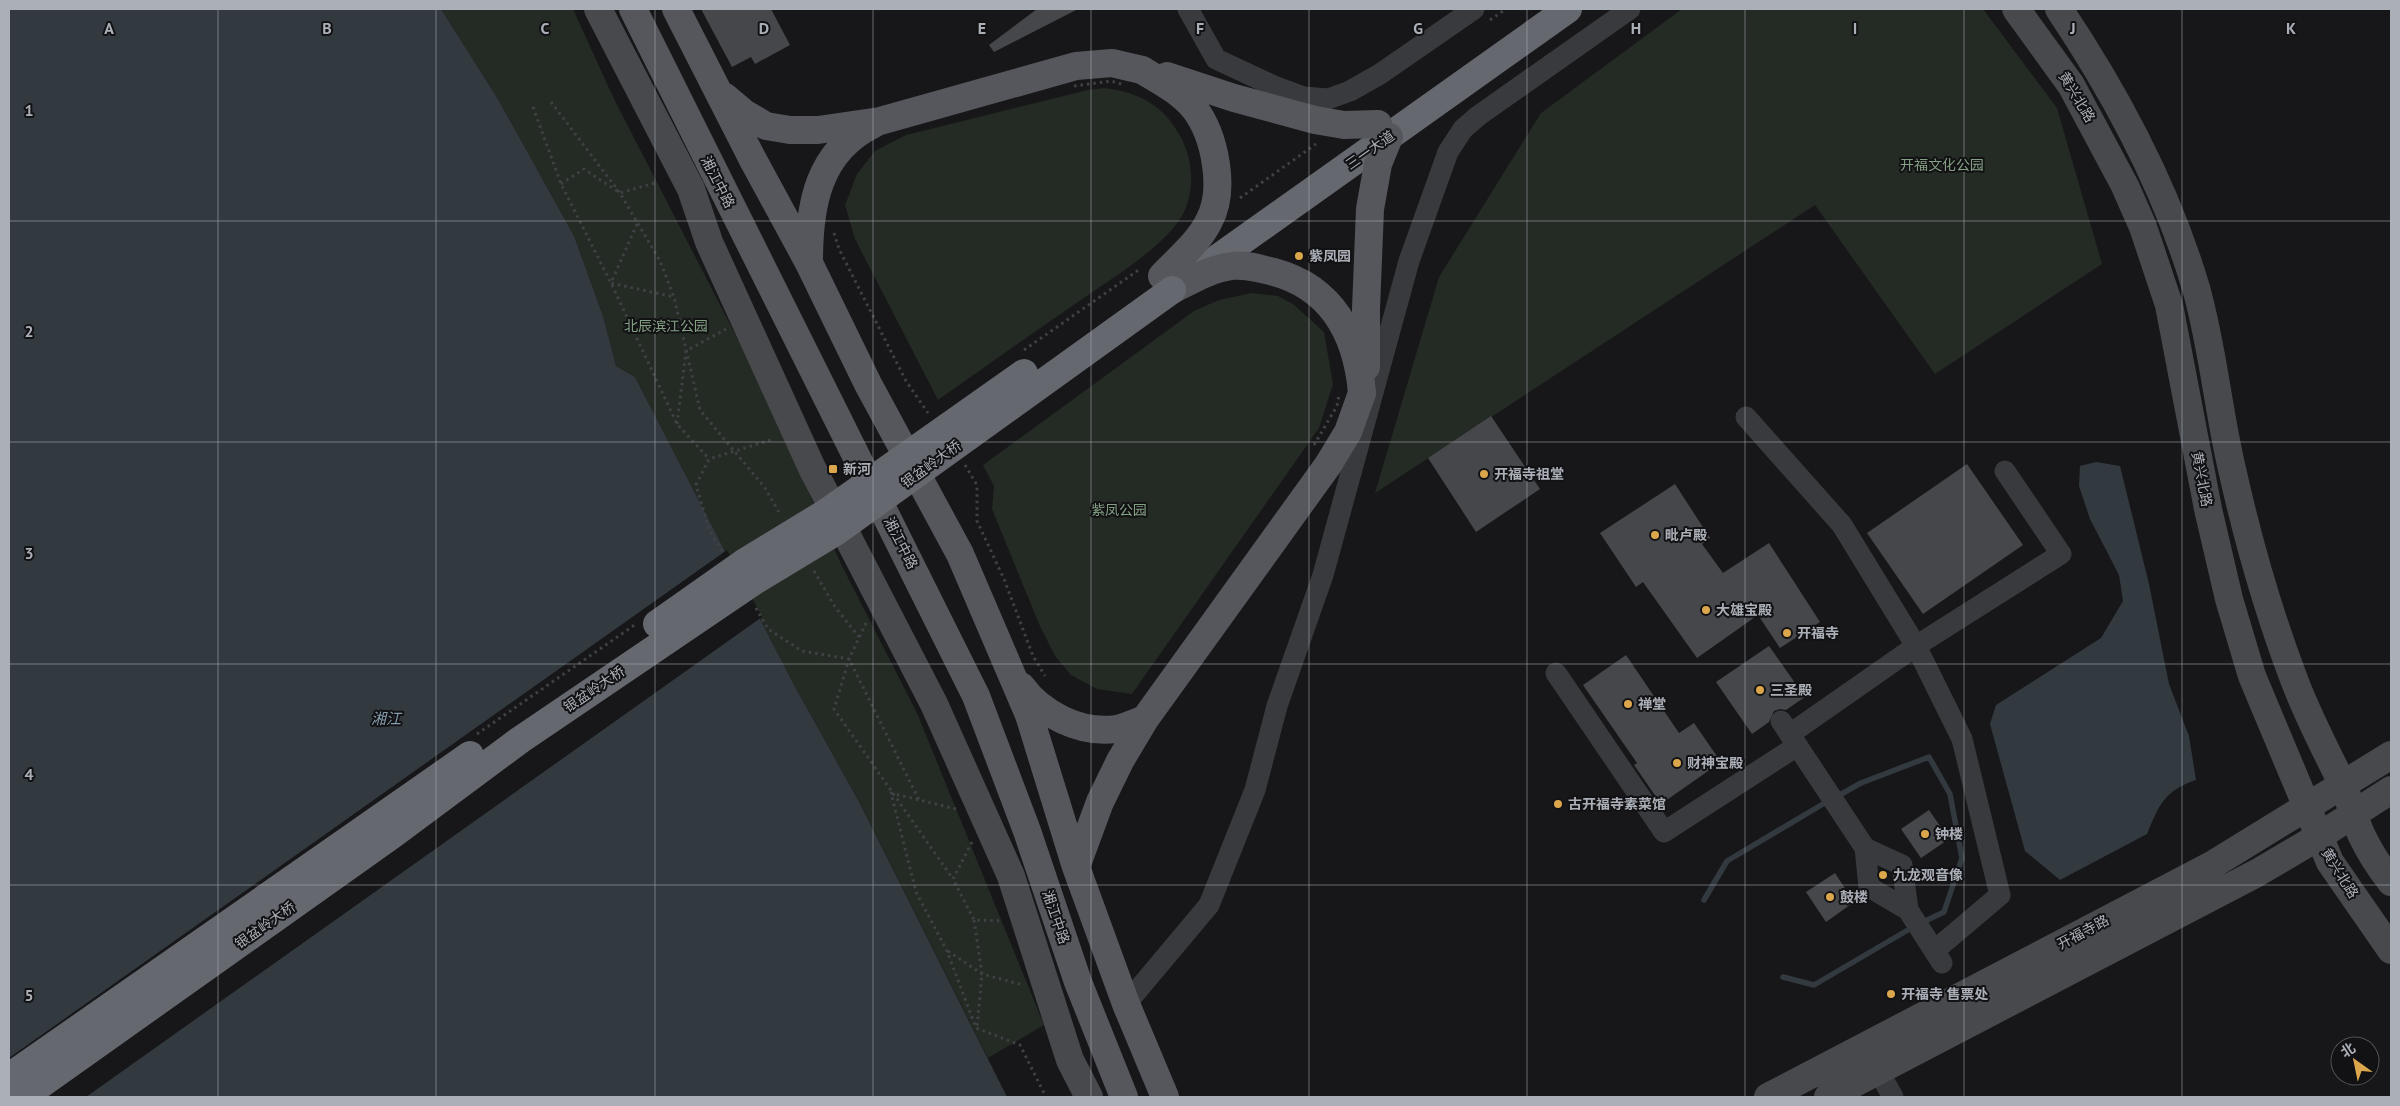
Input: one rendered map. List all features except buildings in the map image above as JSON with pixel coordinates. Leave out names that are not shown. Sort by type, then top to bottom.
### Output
[{"type":"highway","name":"三一大道","points":[[1384,130],[1536,9]]},
{"type":"highway","name":"三一大道","points":[[1159,277],[1568,9]]},
{"type":"highway","name":"银盆岭大桥","points":[[9,1077],[745,562],[827,512],[1159,277]]},
{"type":"highway","name":"银盆岭大桥","points":[[23,1097],[392,835],[520,740],[756,580],[837,531],[1159,277]]},
{"type":"main road","points":[[598,9],[691,189],[709,242],[812,468],[934,704],[1011,876],[1070,1060],[1089,1097]]},
{"type":"main road","name":"湘江中路","points":[[632,9],[976,696],[1027,831],[1078,982],[1124,1097]]},
{"type":"main road","points":[[676,9],[809,263],[868,384],[892,425],[960,554],[1029,715],[1076,867],[1126,1004],[1165,1097]]},
{"type":"main road","name":"黄兴北路","points":[[2016,9],[2071,84],[2125,186],[2143,227],[2169,305],[2208,509],[2229,599],[2252,676],[2308,808],[2318,838],[2330,862],[2391,950]]},
{"type":"main road","points":[[2059,9],[2094,64],[2126,123],[2162,196],[2180,241],[2204,321],[2232,469],[2278,635],[2296,685],[2343,786],[2363,837],[2391,882]]},
{"type":"main road","points":[[719,92],[744,114],[766,126],[790,130],[818,130],[880,121],[1076,66],[1112,63],[1135,78],[1181,94],[1194,109],[1210,138],[1217,172],[1216,194],[1211,219],[1203,232],[1159,277]]},
{"type":"main road","points":[[1076,867],[1100,802],[1120,761],[1146,719],[1328,465],[1348,432],[1350,392],[1367,347],[1366,309],[1370,209],[1384,130],[1315,120],[1135,78]]},
{"type":"main road","points":[[809,263],[809,230],[819,182],[845,143],[858,132],[880,121]]},
{"type":"main road","points":[[703,151],[709,242]]},
{"type":"main road","points":[[1159,277],[1234,266],[1257,268],[1277,273],[1308,285],[1319,293],[1343,324],[1360,370],[1350,392]]},
{"type":"main road","points":[[1011,673],[1030,698],[1068,723],[1101,730],[1118,729],[1146,719]]},
{"type":"main road","name":"开福寺路","points":[[1768,1097],[2212,865],[2308,808],[2391,755]]},
{"type":"main road","name":"开福寺路","points":[[1828,1097],[2257,873],[2318,838],[2391,790]]},
{"type":"street","points":[[1188,9],[1216,60],[1304,97],[1328,99],[1350,91],[1380,74],[1474,9]]},
{"type":"street","points":[[1126,1004],[1209,905],[1255,790],[1276,706],[1323,575],[1409,261],[1448,152],[1463,129],[1478,116],[1630,9]]},
{"type":"street","points":[[1746,417],[1842,524],[1916,646],[1962,739],[2000,895],[1935,952],[1908,910],[1902,865],[1865,848],[1828,795],[1790,734]]},
{"type":"street","points":[[1556,673],[1664,832],[1790,734],[1916,646],[2061,554],[2005,472]]},
{"type":"street","points":[[1865,848],[1868,887],[1908,910]]},
{"type":"street","points":[[1864,1046],[1893,1097]]},
{"type":"path","points":[[1074,86],[1135,78]]},
{"type":"path","points":[[551,102],[620,193],[660,261],[674,297],[700,410],[765,488],[785,522]]},
{"type":"path","points":[[533,107],[561,184],[611,283],[677,424],[709,459]]},
{"type":"path","points":[[561,184],[584,169],[620,193],[658,182]]},
{"type":"path","points":[[611,283],[637,224]]},
{"type":"path","points":[[1016,356],[1159,277]]},
{"type":"path","points":[[611,283],[674,297]]},
{"type":"path","points":[[686,351],[744,320]]},
{"type":"path","points":[[677,424],[686,351]]},
{"type":"path","points":[[1314,445],[1337,406],[1350,392]]},
{"type":"path","points":[[928,418],[936,413]]},
{"type":"path","points":[[725,556],[710,532],[696,485],[709,459],[775,439]]},
{"type":"path","points":[[810,564],[835,607],[859,637]]},
{"type":"path","points":[[808,571],[816,565]]},
{"type":"path","points":[[754,604],[768,629],[802,651],[849,659]]},
{"type":"path","points":[[751,610],[759,604]]},
{"type":"path","points":[[867,619],[849,659],[834,709],[953,879],[974,920],[982,974],[976,1028]]},
{"type":"path","points":[[849,659],[919,800]]},
{"type":"path","points":[[892,793],[963,811]]},
{"type":"path","points":[[892,793],[916,892],[947,951],[976,1028],[1020,1045],[1046,1097]]},
{"type":"path","points":[[953,879],[976,835]]},
{"type":"path","points":[[974,920],[1011,922]]},
{"type":"path","points":[[947,951],[982,974],[1028,986]]},
{"type":"green space","name":"北辰滨江公园","points":[[441,9],[573,9],[614,99],[749,361],[842,566],[917,713],[1044,1025],[988,1058],[858,800],[793,683],[635,377],[616,366],[603,316],[574,236],[498,99]]},
{"type":"green space","name":"开福文化公园","points":[[1682,9],[1983,9],[2057,108],[2102,264],[1935,374],[1815,205],[1375,493],[1439,277],[1541,113]]},
{"type":"green space","points":[[1104,88],[1128,93],[1149,102],[1158,108],[1174,125],[1188,154],[1190,164],[1190,194],[1184,212],[1165,237],[1136,262],[938,400],[855,239],[845,205],[857,174],[875,151],[906,135],[1088,90]]},
{"type":"green space","name":"紫凤公园","points":[[1252,293],[1278,296],[1293,304],[1324,332],[1333,384],[1319,428],[1132,694],[1097,689],[1071,675],[1055,656],[1039,624],[992,509],[994,486],[983,465],[1194,311],[1219,300]]},
{"type":"water","name":"湘江","points":[[9,9],[441,9],[498,99],[574,236],[603,316],[616,366],[635,377],[793,683],[858,800],[1007,1097],[9,1097]]},
{"type":"water","points":[[2096,462],[2120,466],[2149,584],[2169,684],[2189,736],[2196,780],[2177,789],[2164,800],[2147,834],[2060,880],[2025,851],[1990,724],[1996,705],[2101,638],[2123,601],[2119,575],[2090,519],[2079,486],[2080,466]]},
{"type":"pier","points":[[727,550],[762,617],[86,1097],[9,1097],[9,1058]]},
{"type":"waterway","points":[[1836,797],[1861,783],[1929,757],[1950,794],[1962,858],[1944,912],[1921,923]]},
{"type":"waterway","points":[[1704,900],[1727,861],[1828,801]]},
{"type":"waterway","points":[[1783,977],[1814,985],[1913,927]]},
{"type":"place","name":"紫凤园","points":[[1299,256]]},
{"type":"place","name":"新河","points":[[833,469]]},
{"type":"place","name":"开福寺祖堂","points":[[1484,474]]},
{"type":"place","name":"毗卢殿","points":[[1655,535]]},
{"type":"place","name":"大雄宝殿","points":[[1706,610]]},
{"type":"place","name":"开福寺","points":[[1787,633]]},
{"type":"place","name":"三圣殿","points":[[1760,690]]},
{"type":"place","name":"禅堂","points":[[1628,704]]},
{"type":"place","name":"财神宝殿","points":[[1677,763]]},
{"type":"place","name":"古开福寺素菜馆","points":[[1558,804]]},
{"type":"place","name":"钟楼","points":[[1925,834]]},
{"type":"place","name":"九龙观音像","points":[[1883,875]]},
{"type":"place","name":"鼓楼","points":[[1830,897]]},
{"type":"place","name":"开福寺 售票处","points":[[1891,994]]}]
